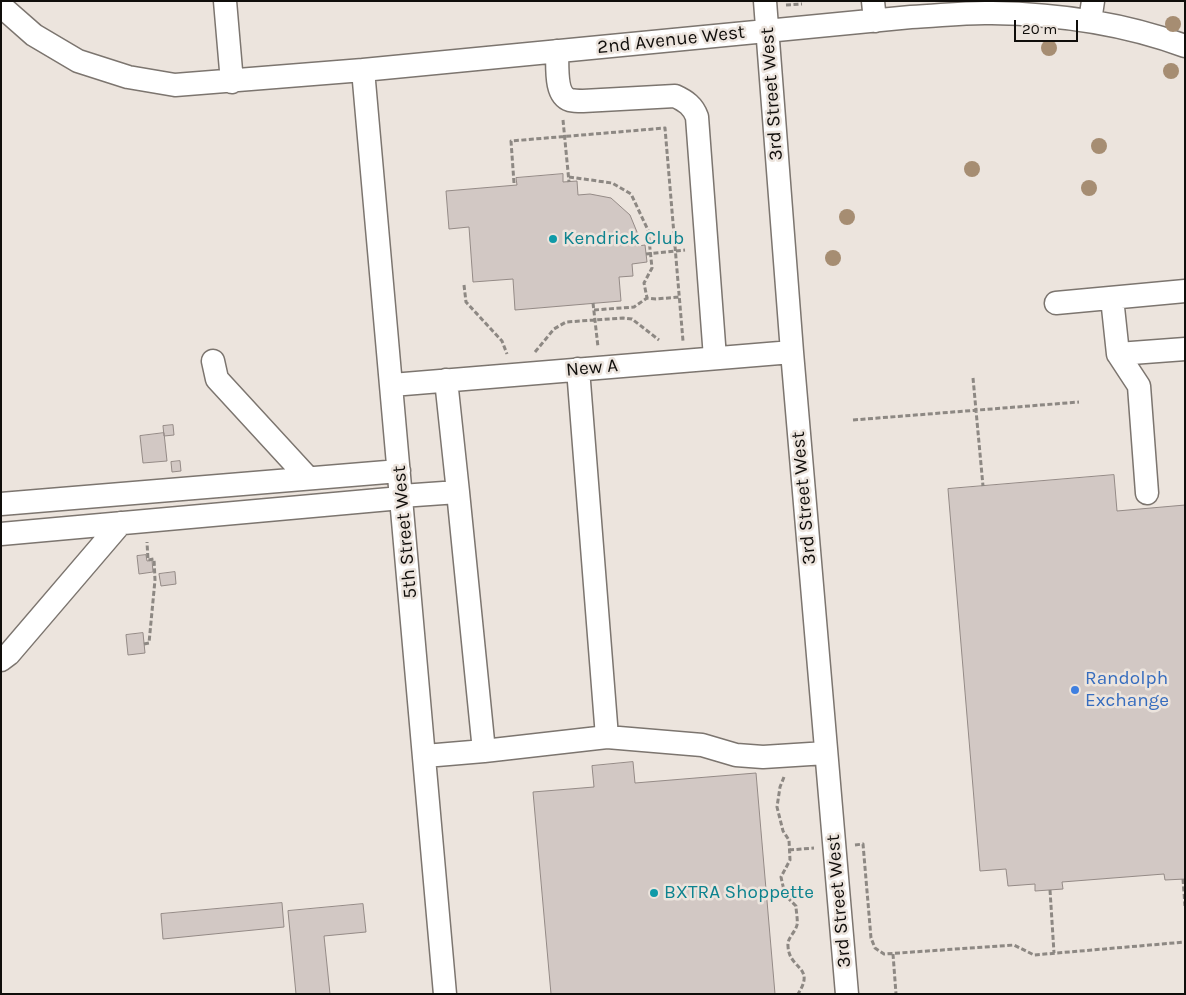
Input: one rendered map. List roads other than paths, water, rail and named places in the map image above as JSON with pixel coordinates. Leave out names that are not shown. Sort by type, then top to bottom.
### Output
[{"type":"street","points":[[225,1],[232,82]]},
{"type":"street","name":"3rd Street West","points":[[765,1],[775,30],[792,352],[847,994]]},
{"type":"street","points":[[775,30],[780,1]]},
{"type":"street","name":"2nd Avenue West","points":[[1,6],[34,35],[78,61],[128,77],[175,85],[232,82],[363,70],[775,30],[874,11],[911,17],[991,13],[1061,17],[1092,11],[1131,28],[1185,46]]},
{"type":"street","points":[[557,51],[559,85],[562,94],[570,100],[675,96],[689,103],[694,110],[697,117],[714,350]]},
{"type":"street","name":"5th Street West","points":[[363,70],[445,994]]},
{"type":"street","points":[[1056,304],[1185,291]]},
{"type":"street","points":[[1112,298],[1118,354],[1139,386],[1147,493]]},
{"type":"street","points":[[1118,354],[1185,349]]},
{"type":"street","name":"New A","points":[[392,385],[589,369],[714,350],[792,352]]},
{"type":"street","points":[[214,361],[216,379],[308,478]]},
{"type":"street","points":[[589,369],[607,737]]},
{"type":"street","points":[[446,380],[484,751]]},
{"type":"street","points":[[1,504],[399,470]]},
{"type":"street","points":[[1,534],[458,492]]},
{"type":"street","points":[[1,660],[9,654],[121,523]]},
{"type":"street","points":[[425,756],[607,737],[702,745],[736,755],[763,757],[826,753]]},
{"type":"place","name":"Kendrick Club","points":[[553,239]]},
{"type":"place","name":"Randolph Exchange","points":[[1075,690]]},
{"type":"place","name":"BXTRA Shoppette","points":[[654,893]]}]
